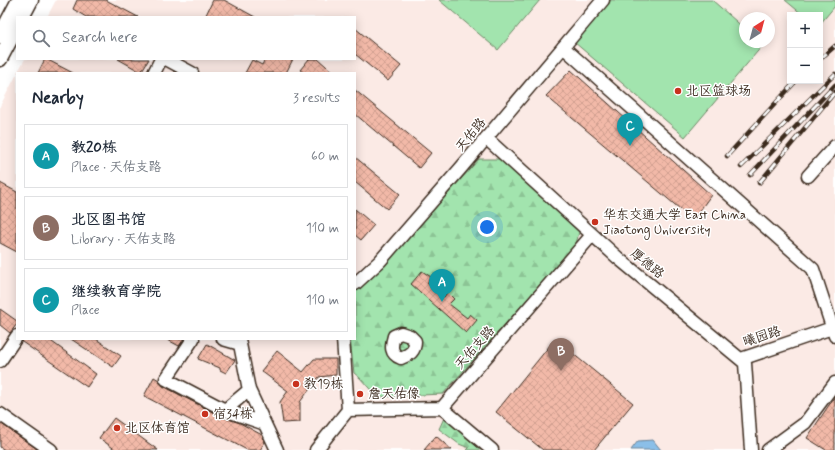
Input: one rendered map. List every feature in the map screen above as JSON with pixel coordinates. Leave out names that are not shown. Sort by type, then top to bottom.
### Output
[{"type":"street","points":[[0,36],[19,0]]},
{"type":"street","points":[[23,16],[31,0]]},
{"type":"street","name":"天佑路","points":[[356,283],[380,260],[603,0]]},
{"type":"street","points":[[0,59],[16,29]]},
{"type":"street","points":[[563,47],[813,269],[834,330]]},
{"type":"street","points":[[154,72],[160,60]]},
{"type":"street","points":[[168,60],[190,72]]},
{"type":"street","name":"厚德路","points":[[486,138],[592,235],[741,359]]},
{"type":"street","points":[[808,176],[835,146]]},
{"type":"street","name":"天佑支路","points":[[442,408],[592,235]]},
{"type":"street","name":"曦园路","points":[[751,450],[745,363],[741,359],[834,330]]},
{"type":"street","points":[[0,361],[16,337]]},
{"type":"street","points":[[192,340],[166,379],[225,410],[265,424]]},
{"type":"street","points":[[229,340],[239,342],[249,390],[277,450]]},
{"type":"street","points":[[316,450],[348,410],[342,340]]},
{"type":"street","points":[[768,450],[806,423],[835,383]]},
{"type":"street","points":[[225,410],[249,390]]},
{"type":"street","points":[[348,410],[442,408],[492,450]]},
{"type":"street","points":[[0,414],[51,450]]},
{"type":"shaded area","name":"华东交通大学 East China Jiaotong University","points":[[56,0],[835,0],[835,450],[0,450],[0,106],[16,76],[16,340],[356,340],[356,72],[18,72],[24,60],[356,60],[356,16],[48,16]]},
{"type":"green space","points":[[439,0],[540,0],[498,50]]},
{"type":"green space","name":"北区篮球场","points":[[611,0],[712,0],[739,24],[739,48],[760,48],[685,137],[574,42]]},
{"type":"green space","points":[[785,0],[835,0],[835,6],[823,20],[823,12],[799,12]]},
{"type":"green space","points":[[479,159],[501,159],[579,232],[576,244],[443,394],[377,397],[354,373],[350,340],[356,340],[356,290],[387,262]]},
{"type":"green space","points":[[444,418],[481,450],[467,450],[469,448],[459,444],[439,429]]},
{"type":"water","points":[[653,440],[661,450],[631,450],[638,441]]},
{"type":"building","points":[[77,0],[106,0],[136,16],[84,16],[73,9]]},
{"type":"building","points":[[213,0],[224,0],[253,16],[205,16]]},
{"type":"building","points":[[356,29],[401,66],[388,81],[356,55]]},
{"type":"building","points":[[44,60],[48,60],[71,72],[38,72]]},
{"type":"building","points":[[120,60],[148,60],[141,72]]},
{"type":"building","points":[[252,60],[262,65],[264,60],[292,60],[286,72],[246,72]]},
{"type":"building","points":[[308,60],[319,60],[333,72],[303,72],[300,70]]},
{"type":"building","points":[[571,70],[711,195],[693,220],[546,96]]},
{"type":"building","points":[[356,91],[431,153],[419,168],[356,115]]},
{"type":"building","points":[[356,158],[400,194],[387,209],[356,183]]},
{"type":"building","points":[[0,183],[16,191],[16,251],[0,243]]},
{"type":"building","points":[[356,210],[374,225],[361,240],[356,236]]},
{"type":"building","points":[[422,271],[431,277],[427,283],[444,297],[447,292],[454,299],[449,304],[467,318],[470,314],[477,320],[466,333],[411,284]]},
{"type":"building","points":[[0,309],[16,320],[16,325],[10,333],[0,325]]},
{"type":"building","points":[[555,339],[633,403],[594,450],[543,450],[496,412]]},
{"type":"building","points":[[23,340],[49,340],[96,374],[87,387],[22,342]]},
{"type":"building","points":[[72,340],[97,340],[121,356],[113,367]]},
{"type":"building","points":[[168,340],[183,340],[179,346]]},
{"type":"building","points":[[207,344],[235,360],[226,373],[220,370],[220,368],[198,359]]},
{"type":"building","name":"教19栋","points":[[277,351],[303,372],[314,359],[336,359],[336,375],[319,377],[300,402],[300,422],[283,423],[280,402],[288,391],[261,371]]},
{"type":"building","name":"宿34栋","points":[[154,377],[159,380],[163,386],[222,417],[240,423],[262,435],[265,442],[260,450],[247,450],[144,396]]},
{"type":"building","points":[[835,396],[835,450],[826,450],[807,438]]},
{"type":"building","name":"北区体育馆","points":[[114,418],[158,450],[116,450],[99,438]]},
{"type":"building","points":[[0,423],[37,449],[5,450],[0,447]]},
{"type":"building","points":[[436,436],[452,450],[424,450]]},
{"type":"railway","points":[[823,56],[835,46]]},
{"type":"railway","points":[[741,167],[835,74]]},
{"type":"railway","points":[[727,156],[793,84]]},
{"type":"railway","points":[[750,175],[835,85]]},
{"type":"railway","points":[[759,183],[835,92]]},
{"type":"place","name":"北区篮球场","points":[[678,91]]},
{"type":"place","name":"继续教育学院","points":[[630,146]]},
{"type":"place","name":"华东交通大学 East China Jiaotong University","points":[[595,222]]},
{"type":"place","name":"教20栋","points":[[442,302]]},
{"type":"place","name":"北区图书馆","points":[[561,371]]},
{"type":"place","name":"教19栋","points":[[296,384]]},
{"type":"place","name":"詹天佑像","points":[[360,394]]},
{"type":"place","name":"宿34栋","points":[[205,414]]},
{"type":"place","name":"北区体育馆","points":[[117,428]]}]
